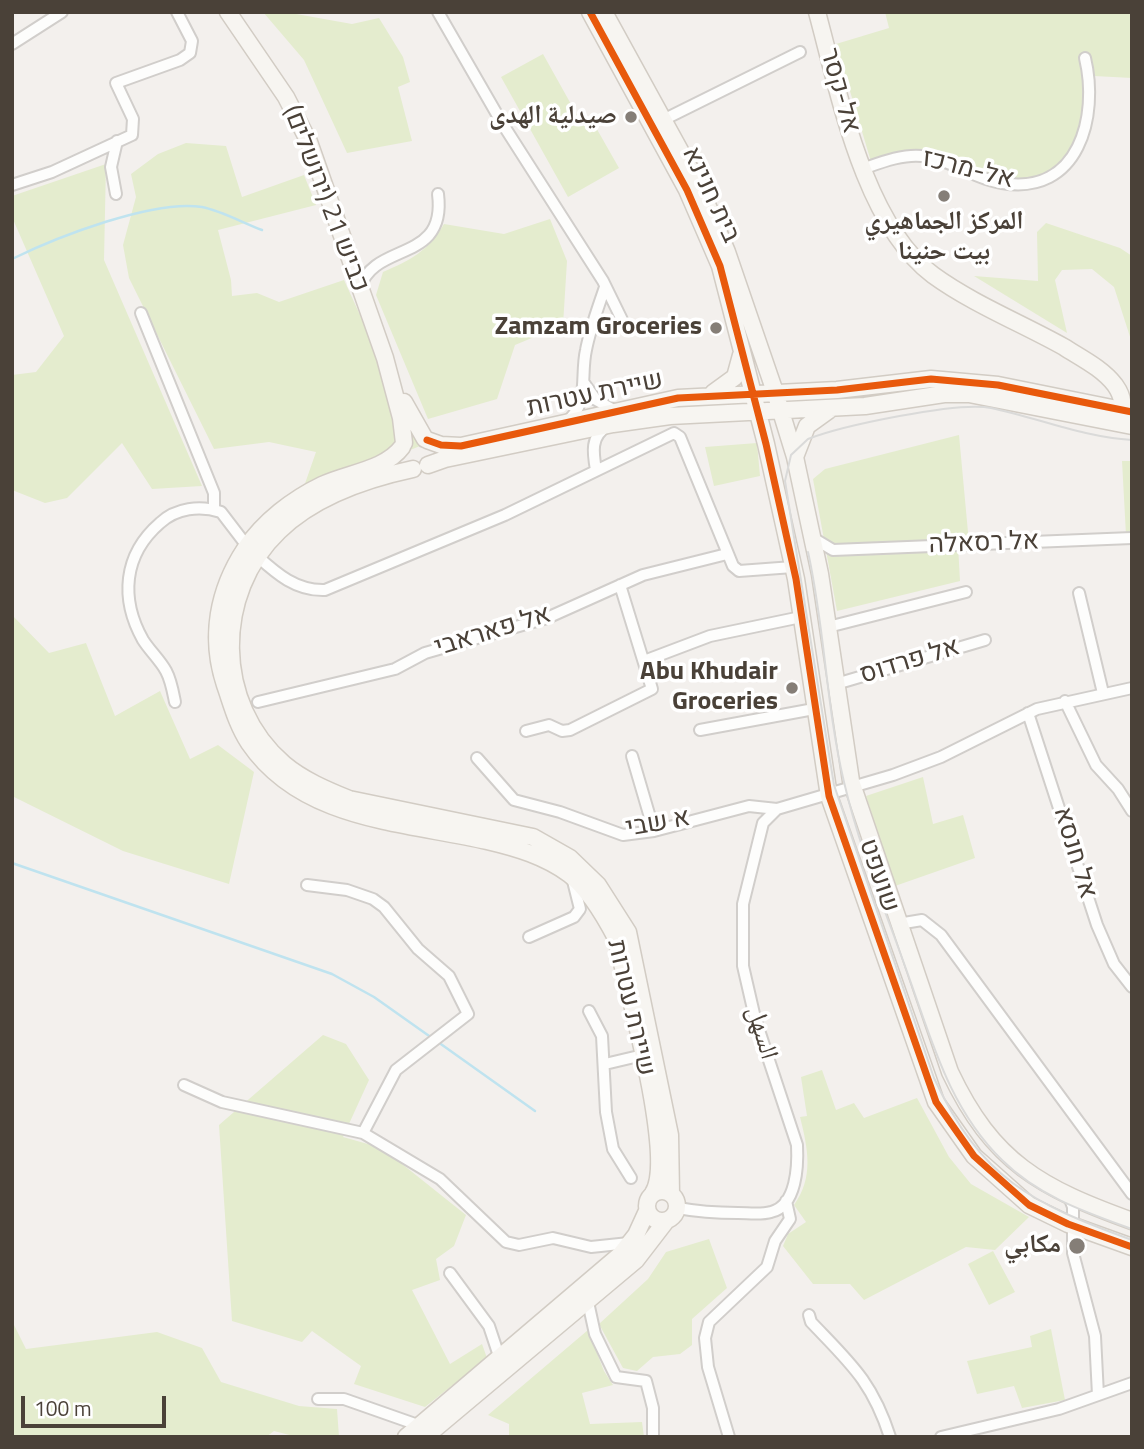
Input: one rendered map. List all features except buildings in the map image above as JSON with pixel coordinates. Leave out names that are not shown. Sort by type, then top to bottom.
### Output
[{"type":"street","points":[[12,44],[62,12]]},
{"type":"street","points":[[12,185],[51,172],[132,135],[133,119],[116,83],[180,60],[190,53],[192,41],[177,12]]},
{"type":"street","name":"כביש 21 (ירושלים)","points":[[228,12],[281,89],[304,132],[385,358],[408,411],[426,439]]},
{"type":"street","points":[[438,12],[509,135],[605,287],[626,328]]},
{"type":"street","name":"בית חנינא","points":[[590,12],[687,190],[720,266],[757,410]]},
{"type":"street","name":"בית חנינא","points":[[604,12],[699,185],[727,252],[780,409]]},
{"type":"street","name":"אל-קסר","points":[[817,12],[848,127],[864,168]]},
{"type":"street","points":[[665,119],[800,52]]},
{"type":"street","name":"אל-מרכז","points":[[864,168],[919,155],[1002,183],[1035,183],[1050,177],[1073,155],[1085,135],[1091,98],[1085,58]]},
{"type":"street","points":[[116,194],[111,167],[117,141]]},
{"type":"street","points":[[864,168],[891,232],[918,264],[943,282],[1023,324],[1099,369],[1117,388],[1123,417]]},
{"type":"street","points":[[347,251],[359,260],[379,262],[406,253],[429,234],[438,213],[438,194]]},
{"type":"street","points":[[360,288],[365,276],[379,262]]},
{"type":"street","points":[[594,455],[584,441],[566,428],[579,405],[584,383],[585,355],[605,287]]},
{"type":"street","points":[[141,313],[214,493],[214,510]]},
{"type":"street","points":[[707,395],[724,387],[735,377],[742,349]]},
{"type":"street","name":"כביש 21 (ירושלים)","points":[[385,358],[401,418],[403,445]]},
{"type":"street","points":[[1099,369],[1109,383],[1123,417]]},
{"type":"street","name":"שיירת עטרות","points":[[675,1201],[670,1135],[655,1054],[628,932],[609,898],[581,866],[533,837],[349,799],[321,788],[284,763],[256,732],[246,713],[231,654],[229,626],[252,551],[313,505],[355,487],[445,459],[707,395],[837,390],[944,378],[998,385],[1087,405],[1123,417]]},
{"type":"street","points":[[584,383],[596,400],[615,417],[599,433],[594,455],[596,470]]},
{"type":"street","points":[[1087,405],[1101,398],[1109,383]]},
{"type":"street","name":"שיירת עטרות","points":[[615,417],[834,407],[958,393],[1123,417]]},
{"type":"street","points":[[795,457],[807,426],[834,407]]},
{"type":"street","name":"שועפט","points":[[780,409],[795,457],[818,563],[853,789],[950,1072],[968,1108],[1009,1157],[1043,1185],[1132,1221]]},
{"type":"street","name":"שועפט","points":[[757,410],[793,567],[829,796],[919,1058],[946,1120],[974,1156],[1001,1183],[1030,1205],[1073,1226],[1132,1247]]},
{"type":"street","points":[[716,412],[737,418],[763,434]]},
{"type":"street","name":"שיירת עטרות","points":[[426,439],[441,445],[461,446],[566,428]]},
{"type":"street","points":[[175,702],[168,673],[145,643],[132,618],[127,581],[130,564],[139,545],[164,518],[197,507],[214,510],[230,522],[252,551],[283,580],[312,591],[325,590],[493,520],[670,434],[677,434],[727,554],[738,571],[793,567]]},
{"type":"street","points":[[416,437],[426,439],[433,450],[421,467],[403,462],[403,445],[416,437]]},
{"type":"street","name":"שיירת עטרות","points":[[403,445],[384,462],[306,494],[271,519],[222,599],[216,624],[219,662],[239,726],[272,769],[293,787],[341,811],[527,851],[572,876],[606,919],[616,938],[643,1055],[658,1138],[657,1182],[653,1193]]},
{"type":"street","points":[[811,536],[825,548],[836,550]]},
{"type":"street","name":"אל רסאלה","points":[[836,550],[1132,538]]},
{"type":"street","points":[[818,563],[820,558],[836,550]]},
{"type":"street","name":"אל פאראבי","points":[[258,702],[395,668],[425,653],[547,618],[620,585],[689,561],[727,554]]},
{"type":"street","points":[[526,732],[550,724],[562,731],[570,730],[652,690],[620,585]]},
{"type":"street","points":[[828,627],[966,592]]},
{"type":"street","points":[[1079,593],[1102,693]]},
{"type":"street","points":[[644,661],[710,636],[801,617]]},
{"type":"street","name":"אל פרדוס","points":[[836,684],[985,640]]},
{"type":"street","points":[[777,809],[853,789],[941,757],[1028,713],[1065,701],[1132,688]]},
{"type":"street","points":[[1065,701],[1096,765],[1118,789],[1132,811]]},
{"type":"street","points":[[700,730],[814,709]]},
{"type":"street","name":"אל חנסא","points":[[1028,713],[1097,925],[1114,964],[1132,987]]},
{"type":"street","points":[[632,756],[654,831]]},
{"type":"street","name":"א שבי","points":[[477,758],[514,800],[559,812],[623,835],[654,831],[750,806],[777,809]]},
{"type":"street","name":"السهل","points":[[729,1437],[713,1391],[705,1338],[715,1314],[767,1267],[775,1241],[790,1219],[786,1201],[798,1165],[797,1145],[755,1018],[743,966],[743,904],[762,823],[777,809]]},
{"type":"street","points":[[529,937],[574,917],[580,909],[572,876]]},
{"type":"street","points":[[307,885],[347,890],[373,899],[384,907],[418,949],[449,976],[468,1014],[396,1070],[363,1133]]},
{"type":"street","points":[[898,924],[922,920],[941,935],[1132,1194]]},
{"type":"street","points":[[589,1011],[602,1036],[610,1135],[619,1162],[631,1178]]},
{"type":"street","points":[[605,1064],[643,1055]]},
{"type":"street","points":[[184,1084],[222,1102],[363,1133],[440,1179],[506,1242],[519,1245],[553,1238],[591,1247],[629,1243]]},
{"type":"street","points":[[416,1433],[499,1356],[621,1254],[647,1211],[647,1202],[653,1193],[664,1191],[675,1201],[704,1213],[773,1212],[786,1201]]},
{"type":"street","points":[[1069,1197],[1073,1207],[1073,1253],[1095,1336],[1097,1395]]},
{"type":"street","points":[[416,1433],[588,1302],[636,1260],[666,1222],[675,1216],[675,1201]]},
{"type":"street","points":[[647,1211],[655,1220],[666,1222]]},
{"type":"street","points":[[1073,1226],[1086,1212],[1104,1211]]},
{"type":"street","points":[[450,1273],[489,1326],[499,1356]]},
{"type":"street","points":[[588,1302],[595,1334],[616,1377],[646,1381],[653,1408],[653,1437]]},
{"type":"street","points":[[809,1315],[811,1322],[858,1370],[872,1389],[890,1437]]},
{"type":"street","points":[[941,1437],[1059,1409],[1132,1383]]},
{"type":"street","points":[[318,1399],[344,1399],[416,1433]]},
{"type":"green space","points":[[263,12],[285,12],[352,24],[379,18],[403,57],[410,82],[398,87],[412,141],[347,153],[304,60]]},
{"type":"green space","points":[[885,12],[1132,12],[1132,78],[1094,76],[1087,60],[1090,108],[1073,155],[1035,183],[1013,184],[920,155],[872,165],[836,44],[889,28]]},
{"type":"green space","points":[[543,54],[581,122],[590,117],[619,168],[568,197],[501,77]]},
{"type":"green space","points":[[186,143],[226,146],[242,197],[304,175],[316,205],[218,230],[231,280],[232,296],[257,293],[279,302],[344,280],[420,446],[301,495],[316,452],[269,442],[214,449],[129,278],[123,245],[136,197],[131,174],[158,154]]},
{"type":"green space","points":[[106,164],[104,260],[202,486],[152,489],[122,443],[67,498],[45,503],[12,490],[12,375],[36,372],[64,336],[12,217],[12,196]]},
{"type":"green space","points":[[550,219],[567,261],[563,325],[515,345],[497,399],[428,419],[376,295],[383,272],[418,254],[444,224],[504,234]]},
{"type":"green space","points":[[1046,223],[1120,248],[1132,256],[1132,343],[1114,287],[1092,269],[1062,270],[1055,280],[1067,333],[974,276],[1038,281],[1037,232]]},
{"type":"green space","points":[[959,435],[969,543],[958,545],[960,581],[837,611],[813,479],[825,469]]},
{"type":"green space","points":[[757,443],[760,476],[714,486],[705,447]]},
{"type":"green space","points":[[1122,461],[1132,461],[1132,535],[1126,535]]},
{"type":"green space","points":[[12,615],[49,653],[86,643],[115,716],[160,691],[190,759],[218,745],[254,772],[229,884],[123,851],[12,796]]},
{"type":"green space","points":[[923,777],[933,824],[963,815],[975,858],[895,886],[866,796]]},
{"type":"green space","points":[[323,1035],[346,1044],[369,1080],[343,1137],[382,1148],[466,1215],[454,1246],[436,1259],[440,1280],[412,1290],[450,1364],[482,1344],[487,1358],[425,1407],[354,1384],[361,1366],[312,1331],[302,1342],[232,1321],[219,1125]]},
{"type":"green space","points":[[822,1070],[836,1110],[854,1103],[864,1118],[917,1098],[949,1157],[971,1184],[1029,1217],[995,1250],[966,1247],[864,1300],[850,1284],[813,1284],[783,1246],[788,1234],[806,1222],[794,1205],[804,1184],[808,1162],[800,1117],[807,1116],[801,1077]]},
{"type":"green space","points":[[709,1239],[727,1288],[692,1319],[692,1345],[680,1354],[653,1357],[637,1371],[623,1368],[599,1324],[648,1279],[666,1252]]},
{"type":"green space","points":[[993,1251],[1015,1292],[989,1305],[968,1264]]},
{"type":"green space","points":[[12,1321],[26,1349],[157,1332],[202,1348],[221,1382],[299,1406],[337,1409],[339,1437],[297,1437],[274,1431],[266,1437],[12,1437]]},
{"type":"green space","points":[[1051,1329],[1065,1400],[1022,1408],[1014,1386],[977,1394],[967,1361],[1032,1347],[1030,1336]]},
{"type":"green space","points":[[588,1330],[604,1371],[613,1385],[582,1393],[590,1424],[642,1422],[644,1437],[509,1437],[509,1424],[488,1415]]},
{"type":"waterway","points":[[12,259],[54,240],[106,222],[133,214],[182,206],[202,207],[262,230]]},
{"type":"waterway","points":[[12,863],[332,974],[374,997],[432,1038]]},
{"type":"waterway","points":[[438,1042],[535,1111]]},
{"type":"tram line","points":[[1132,440],[1078,431],[991,408],[927,411],[808,439],[791,455],[785,481],[834,785],[934,1078],[971,1141],[991,1164],[1013,1183],[1065,1213],[1132,1240]]},
{"type":"tram line","points":[[808,552],[844,782],[875,884],[946,1078],[970,1121],[1016,1173],[1063,1202],[1132,1229]]},
{"type":"cycle path","points":[[590,12],[687,190],[720,266],[766,444],[796,579],[829,796],[936,1102],[974,1156],[1029,1205],[1068,1224],[1132,1247]]},
{"type":"cycle path","points":[[427,440],[441,445],[461,446],[678,398],[837,390],[931,379],[998,385],[1132,412]]},
{"type":"place","name":"صيدلية الهدى","points":[[631,117]]},
{"type":"place","name":"المركز الجماهيري بيت حنينا","points":[[944,196]]},
{"type":"place","name":"Zamzam Groceries","points":[[716,328]]},
{"type":"place","name":"Abu Khudair Groceries","points":[[792,688]]},
{"type":"place","name":"مكابي","points":[[1077,1246]]}]
